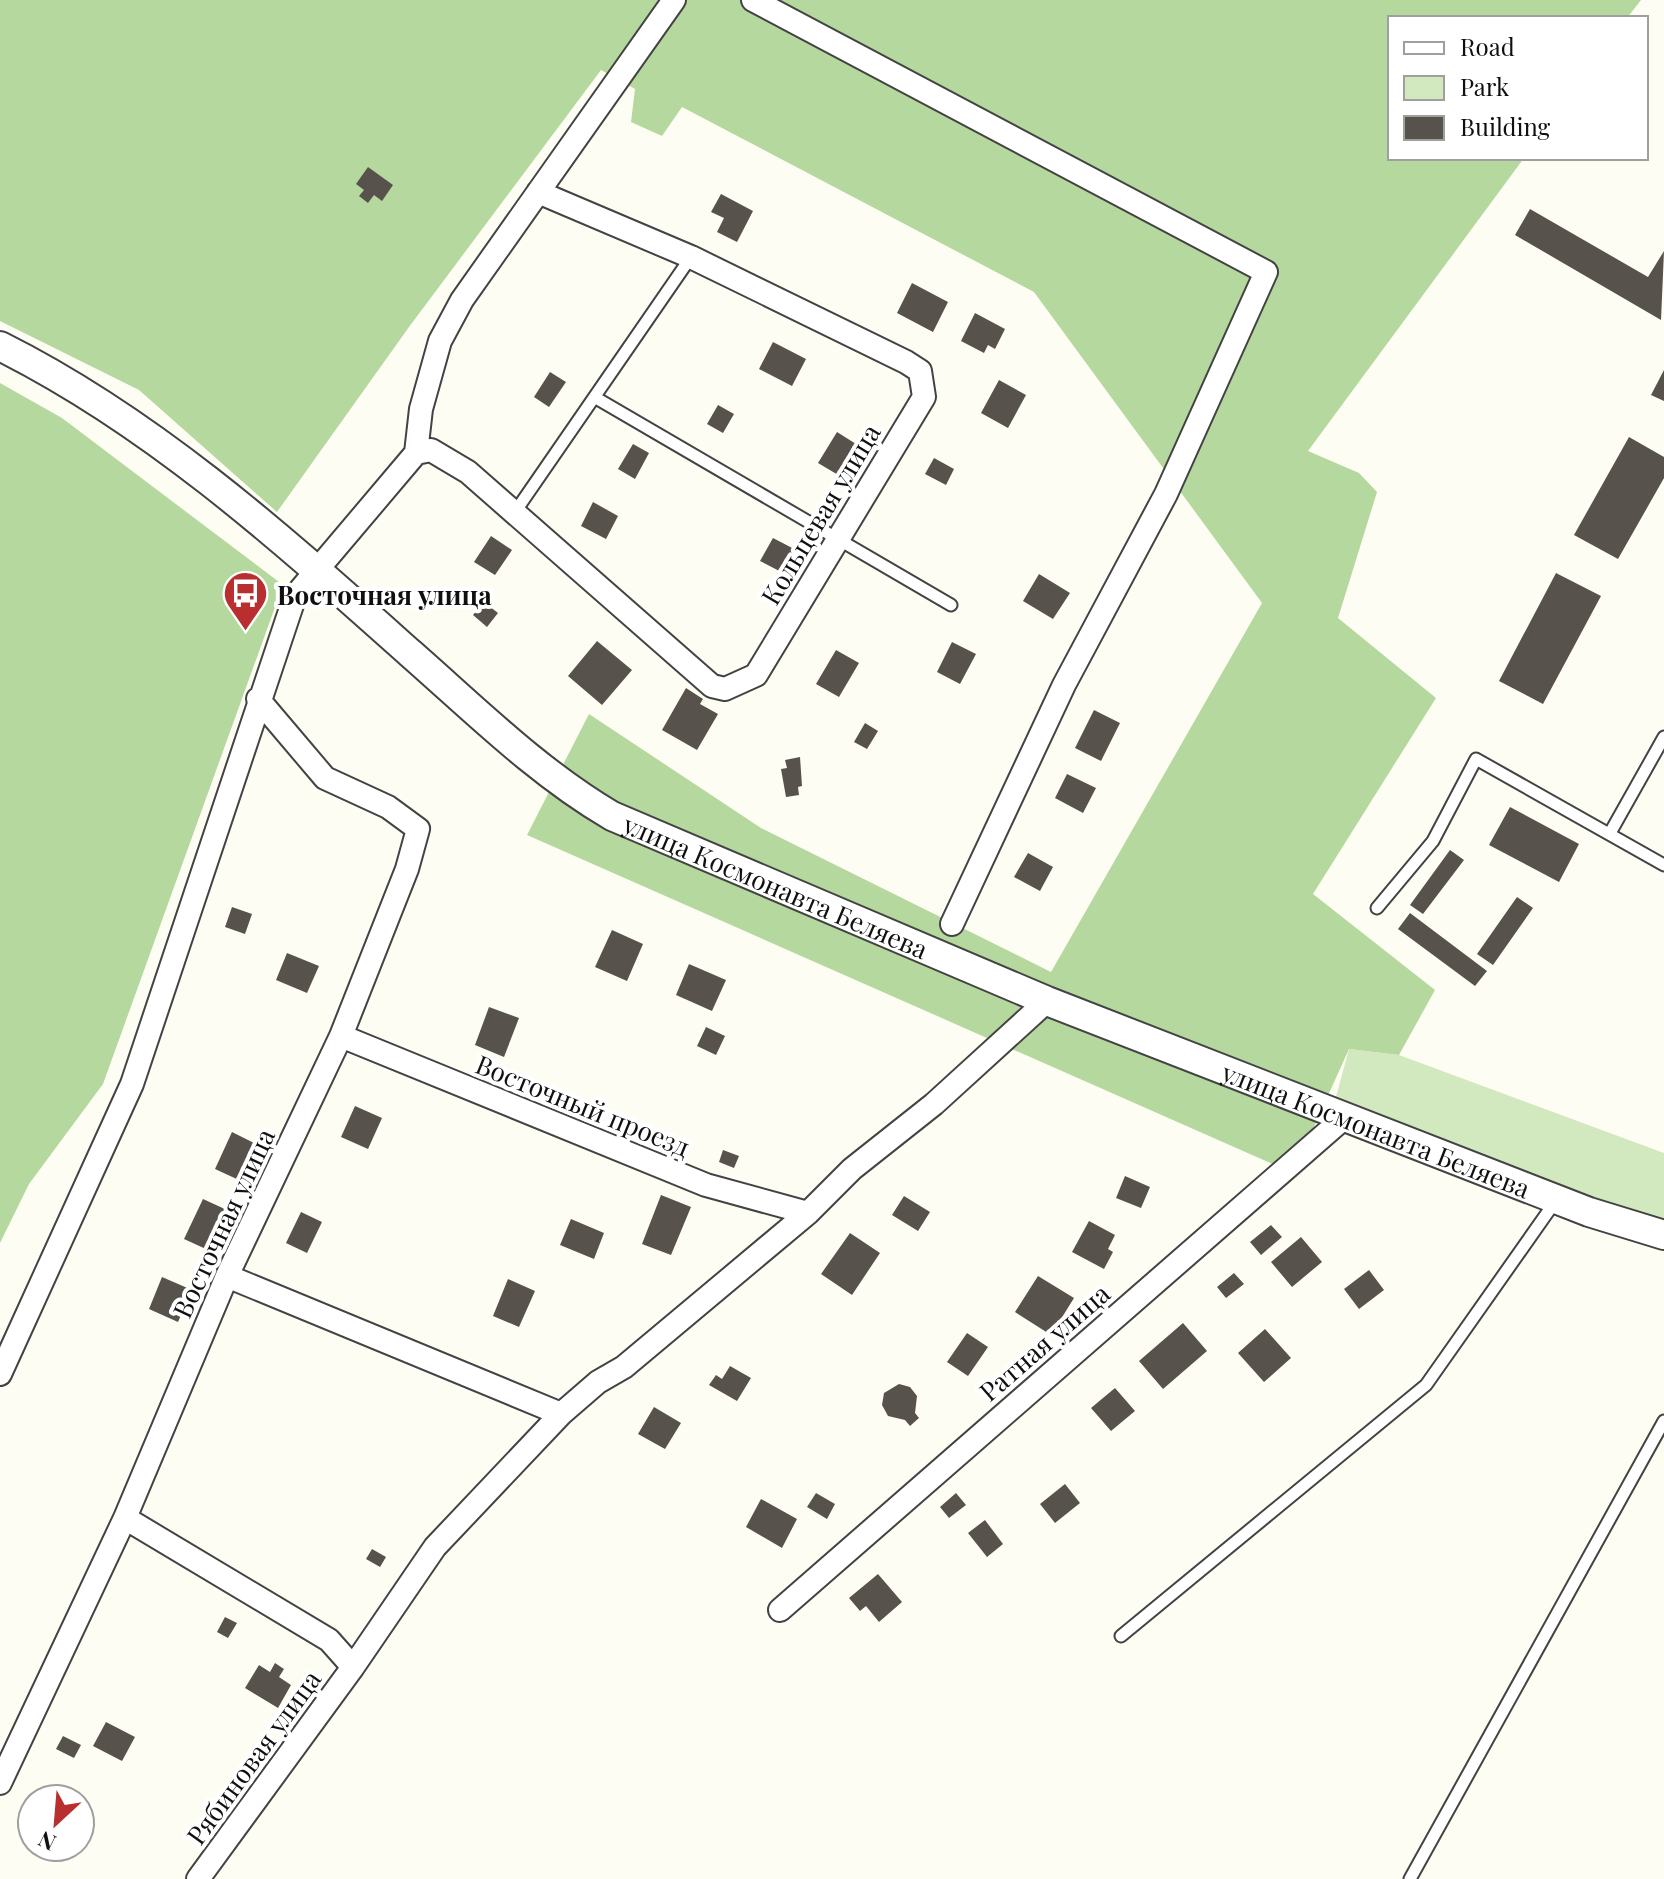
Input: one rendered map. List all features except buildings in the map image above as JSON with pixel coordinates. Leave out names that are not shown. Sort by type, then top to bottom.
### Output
[{"type":"street","points":[[0,1374],[132,1084],[258,699],[295,596],[416,453],[421,409],[440,341],[462,300],[674,0]]},
{"type":"street","points":[[753,0],[1266,272],[1166,494],[1064,685],[952,924]]},
{"type":"street","name":"Кольцевая улица","points":[[416,453],[431,450],[468,472],[712,686],[725,689],[756,675],[924,397],[920,371],[691,257],[538,192]]},
{"type":"street","name":"улица Космонавта Беляева","points":[[0,346],[68,380],[163,443],[318,571],[564,787],[612,816],[1047,1001],[1557,1199],[1664,1235]]},
{"type":"street","name":"Восточная улица","points":[[0,1783],[125,1518],[227,1276],[341,1036],[407,869],[418,829],[388,807],[325,778],[258,699]]},
{"type":"street","name":"Рябиновая улица","points":[[198,1879],[353,1667],[435,1547],[561,1414],[598,1382],[624,1367],[808,1213],[852,1169],[934,1104],[1047,1001]]},
{"type":"street","name":"Восточный проезд","points":[[341,1036],[706,1185],[808,1213]]},
{"type":"street","name":"Ратная улица","points":[[780,1610],[1345,1117]]},
{"type":"street","points":[[227,1276],[561,1414]]},
{"type":"street","points":[[125,1518],[329,1640],[353,1667]]},
{"type":"lane","points":[[515,512],[691,257]]},
{"type":"lane","points":[[596,398],[951,605]]},
{"type":"lane","points":[[1610,833],[1664,737]]},
{"type":"lane","points":[[1377,908],[1433,841],[1476,759],[1664,865]]},
{"type":"lane","points":[[1121,1636],[1426,1385],[1557,1199]]},
{"type":"lane","points":[[1410,1879],[1664,1421]]},
{"type":"green space","points":[[0,0],[1641,0],[1629,16],[1388,16],[1388,160],[1523,160],[1308,451],[1359,473],[1377,492],[1338,618],[1436,698],[1313,894],[1435,990],[1399,1055],[1349,1049],[1293,1173],[527,835],[589,714],[761,828],[1051,972],[1262,603],[1034,292],[682,107],[662,136],[631,122],[635,89],[601,70],[409,327],[277,512],[139,390],[0,321]]},
{"type":"green space","points":[[0,383],[62,418],[283,585],[103,1084],[29,1184],[0,1243]]},
{"type":"green space","points":[[1349,1049],[1399,1055],[1664,1153],[1664,1225],[1334,1104]]},
{"type":"place","name":"Восточная улица","points":[[246,633]]}]
